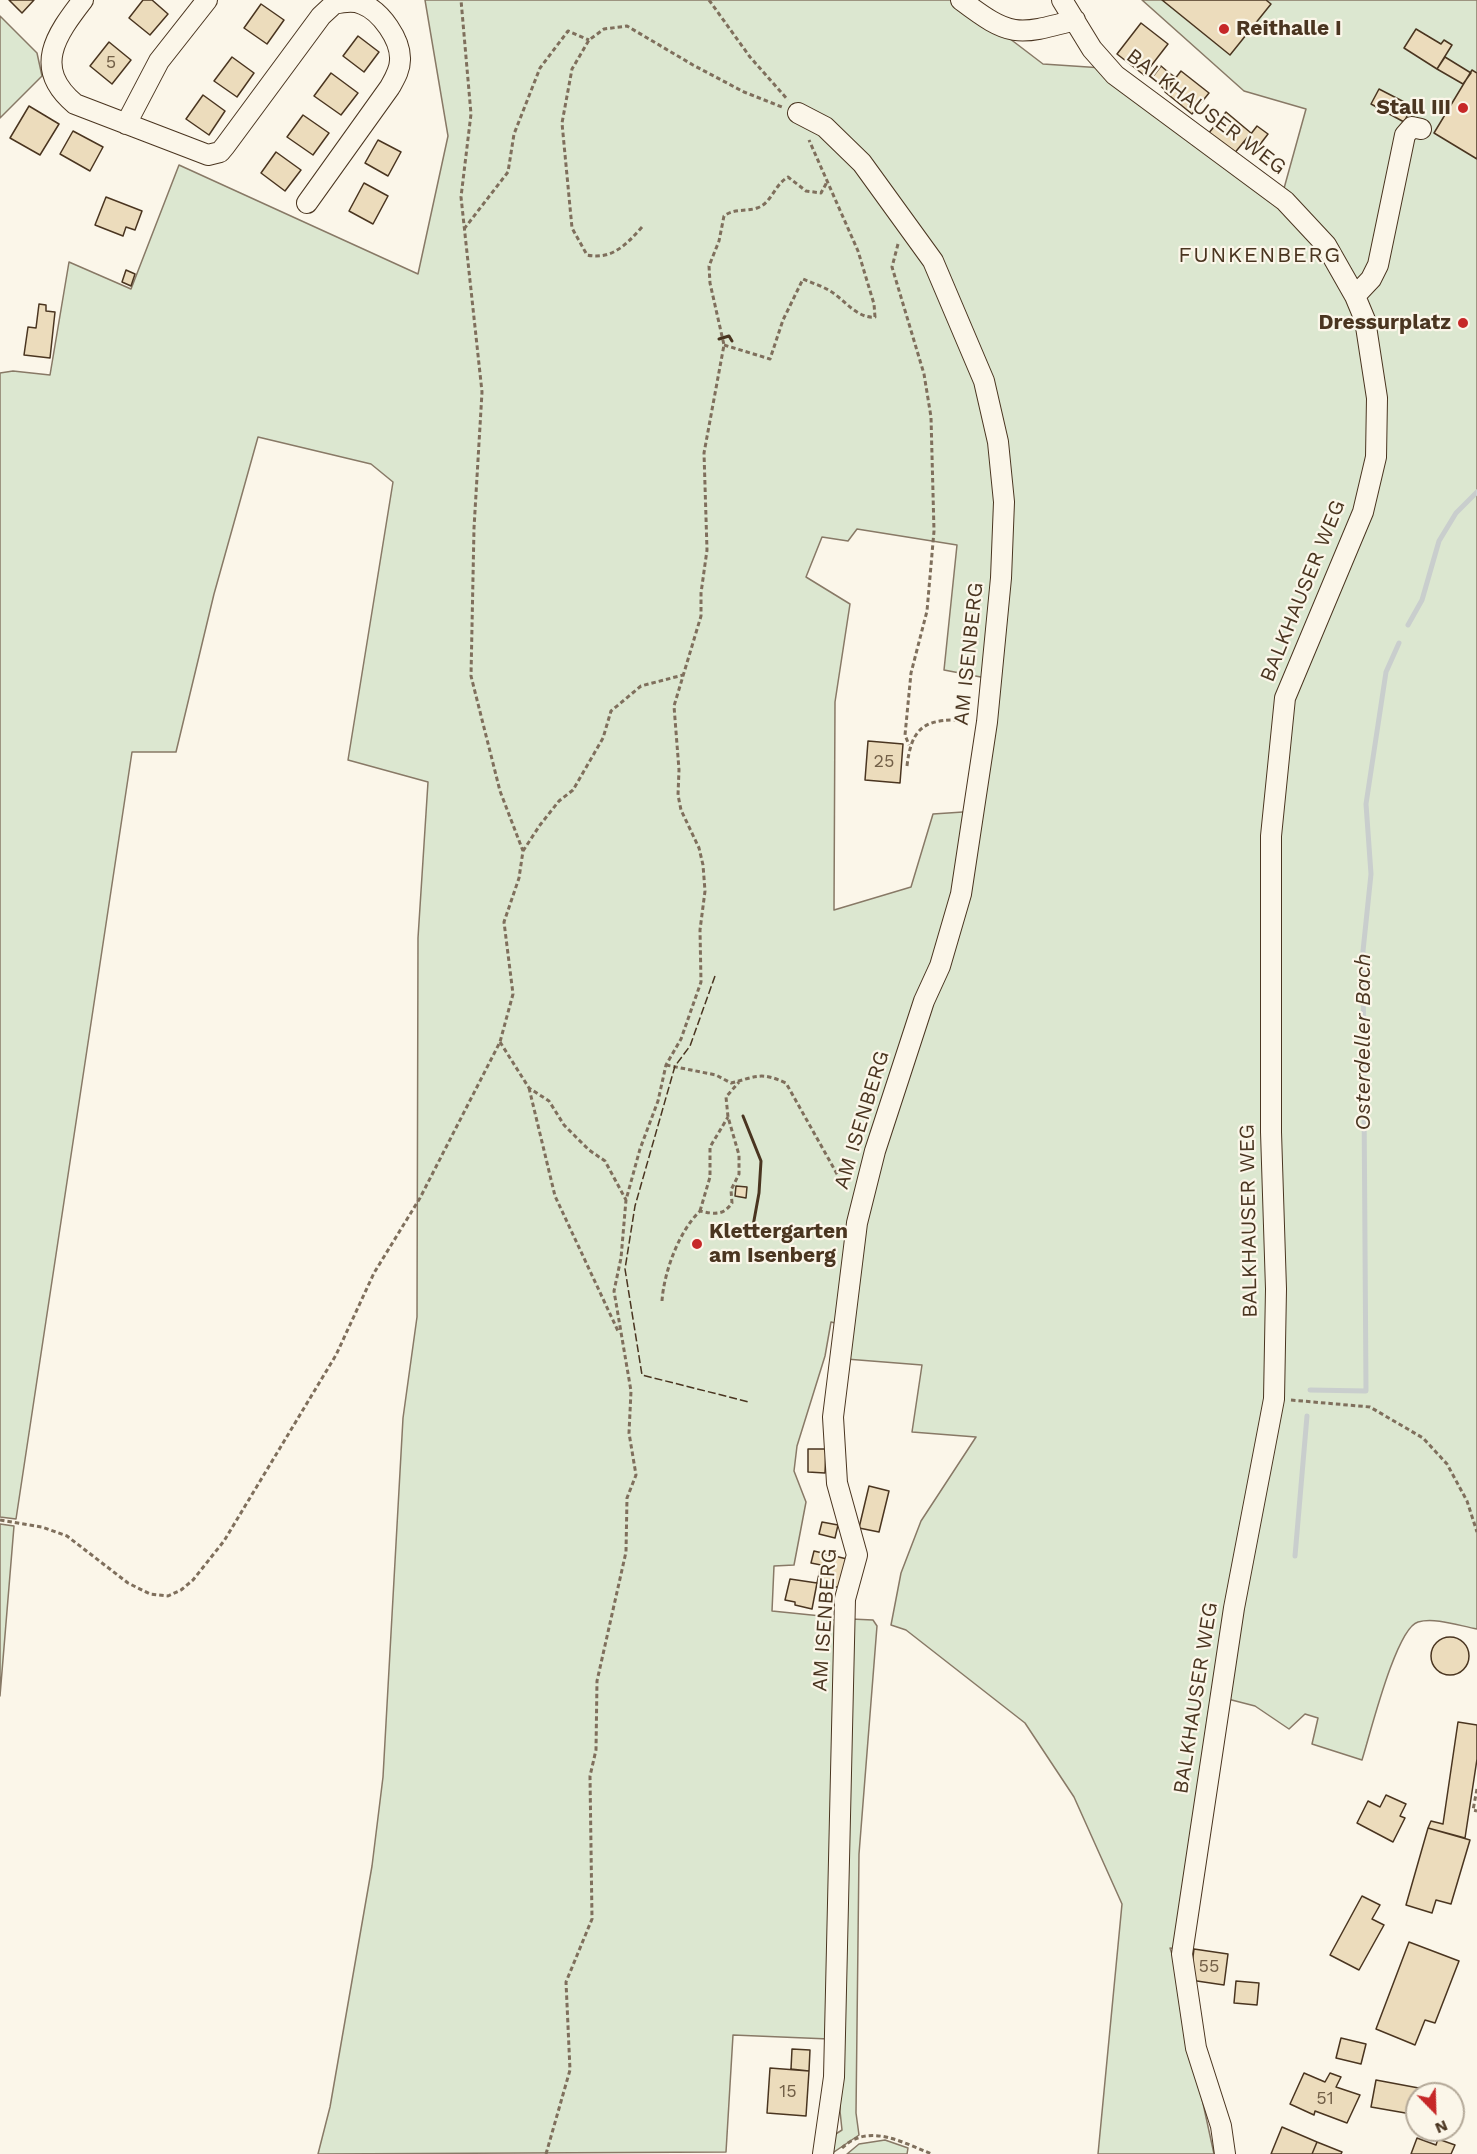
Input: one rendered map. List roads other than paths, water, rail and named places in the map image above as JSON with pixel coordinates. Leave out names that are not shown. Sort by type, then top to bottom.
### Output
[{"type":"street","points":[[83,0],[59,32],[54,44],[52,58],[58,85],[75,104],[207,155],[220,152],[321,16],[334,4],[347,2],[365,5],[380,16],[395,40],[400,60],[398,72],[390,87],[307,203]]},
{"type":"street","points":[[126,124],[159,61],[207,0]]},
{"type":"street","points":[[961,0],[1002,28],[1016,32],[1030,32],[1074,20]]},
{"type":"street","name":"BALKHAUSER WEG","points":[[1062,0],[1092,49],[1115,75],[1173,121],[1285,201],[1326,245],[1355,296],[1365,320],[1377,398],[1376,458],[1363,512],[1285,698],[1271,836],[1270,1132],[1276,1289],[1274,1399],[1232,1619],[1182,1954],[1196,2048],[1221,2126],[1225,2154]]},
{"type":"street","name":"AM ISENBERG","points":[[798,113],[825,127],[862,163],[933,261],[984,381],[998,442],[1004,502],[1001,578],[987,722],[961,894],[940,966],[924,1001],[875,1152],[857,1222],[833,1417],[837,1483],[857,1555],[846,1599],[834,2077],[823,2154]]},
{"type":"street","points":[[1355,296],[1371,279],[1378,265],[1405,135],[1412,127],[1421,129]]},
{"type":"waterway","name":"Osterdeller Bach","points":[[1408,625],[1422,600],[1439,541],[1456,513],[1477,492]]},
{"type":"waterway","name":"Osterdeller Bach","points":[[1310,1390],[1366,1391],[1363,951],[1371,874],[1366,804],[1386,672],[1399,643]]},
{"type":"waterway","name":"Osterdeller Bach","points":[[1295,1556],[1307,1416]]},
{"type":"place","name":"Reithalle I","points":[[1224,29]]},
{"type":"place","name":"Stall III","points":[[1463,108]]},
{"type":"place","name":"Dressurplatz","points":[[1463,323]]},
{"type":"place","name":"Klettergarten am Isenberg","points":[[697,1244]]},
{"type":"district","name":"FUNKENBERG","points":[[1260,256]]}]
